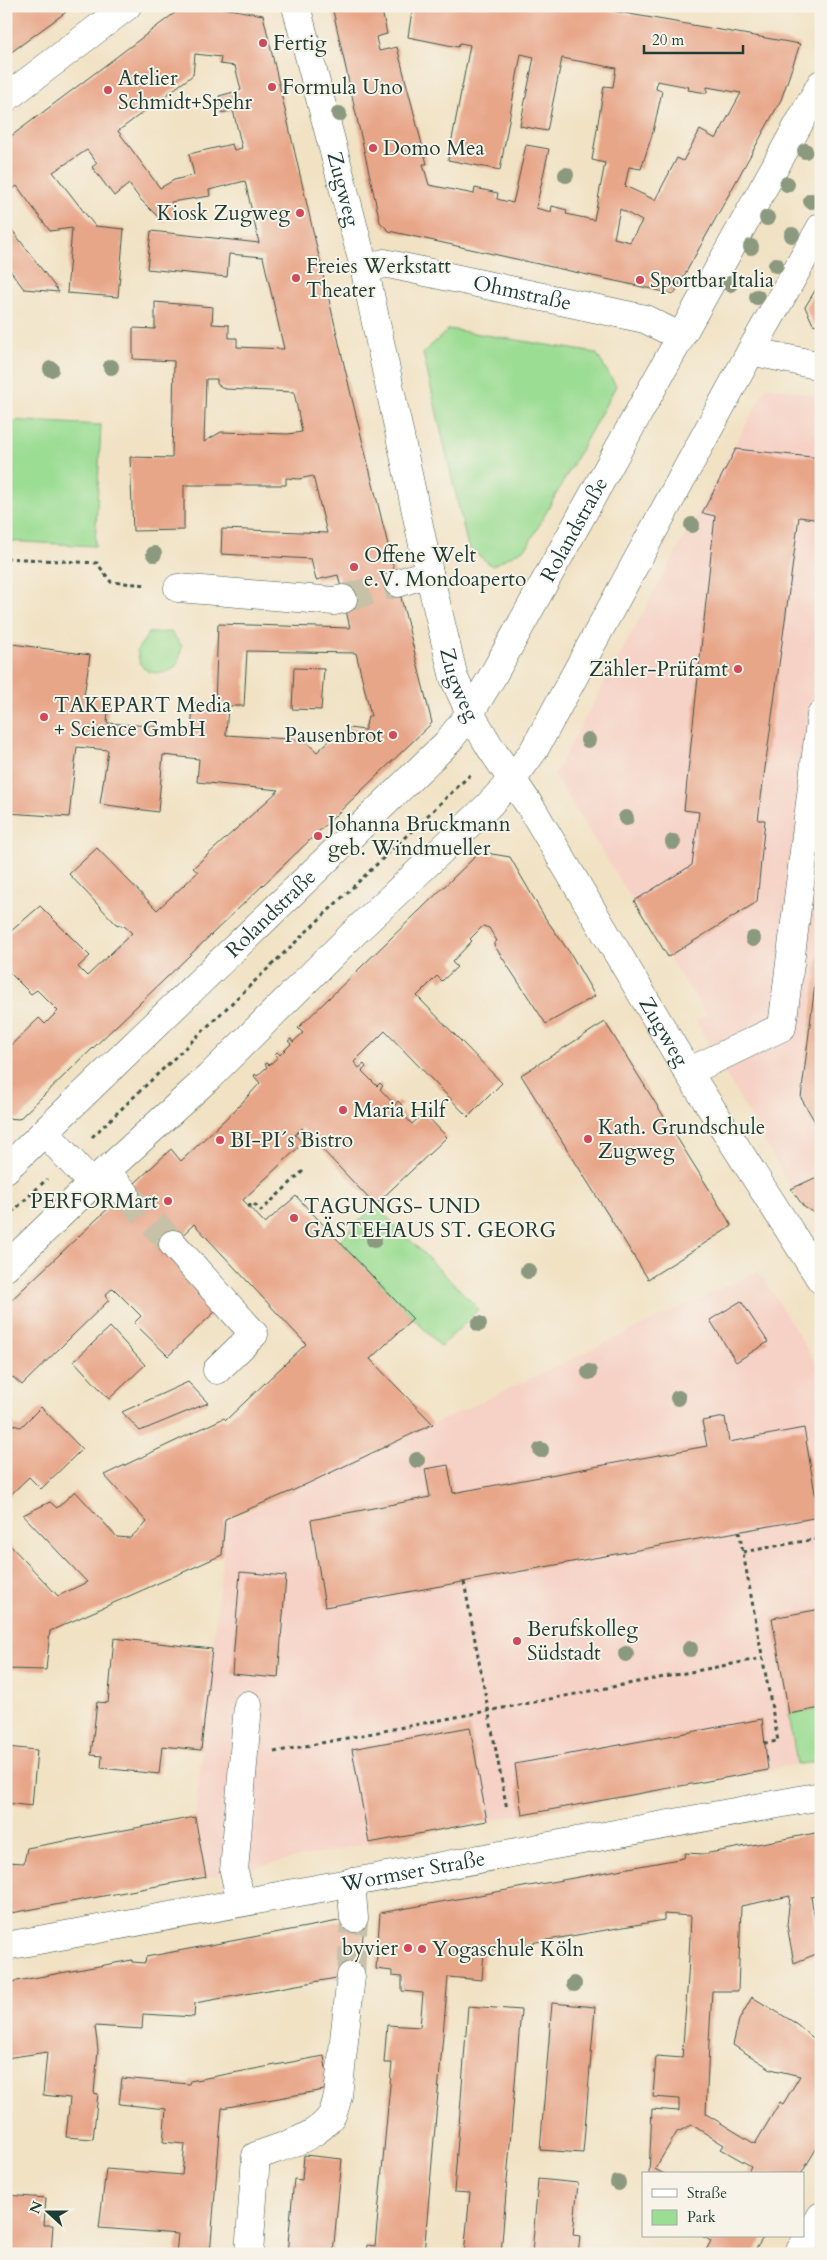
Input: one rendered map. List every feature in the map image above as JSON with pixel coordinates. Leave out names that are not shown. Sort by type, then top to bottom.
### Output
[{"type":"street","points":[[6,98],[127,6]]},
{"type":"street","name":"Zugweg","points":[[296,6],[365,271],[429,574],[454,678],[470,713],[532,809],[688,1072],[817,1265]]},
{"type":"street","name":"Rolandstraße","points":[[6,1169],[447,744],[470,713],[492,677],[679,336],[821,84]]},
{"type":"street","points":[[6,1267],[98,1178],[209,1077],[356,931],[487,808],[512,780],[534,750],[750,352],[821,227]]},
{"type":"street","name":"Ohmstraße","points":[[365,271],[384,263],[645,319],[679,336]]},
{"type":"street","points":[[750,352],[821,366]]},
{"type":"street","points":[[398,583],[429,574]]},
{"type":"street","points":[[178,588],[334,601],[344,599]]},
{"type":"street","points":[[688,1072],[782,1027],[821,715]]},
{"type":"street","points":[[45,1132],[98,1178],[125,1193]]},
{"type":"street","points":[[173,1244],[254,1334],[217,1370]]},
{"type":"street","points":[[241,1902],[234,1872],[248,1705]]},
{"type":"street","name":"Wormser Straße","points":[[6,1946],[821,1796]]},
{"type":"street","points":[[352,1882],[354,1918]]},
{"type":"street","points":[[249,2254],[256,2156],[320,2129],[333,2114],[338,2096],[350,1976]]},
{"type":"street","points":[[798,2254],[821,2216]]},
{"type":"path","points":[[6,558],[97,563],[111,582],[178,588]]},
{"type":"path","points":[[248,1207],[253,1203],[261,1211],[303,1171]]},
{"type":"path","points":[[739,1531],[778,1741],[764,1742]]},
{"type":"path","points":[[743,1552],[821,1538]]},
{"type":"path","points":[[464,1582],[507,1809]]},
{"type":"path","points":[[244,1758],[763,1658]]},
{"type":"shaded area","points":[[767,386],[821,397],[821,1217],[804,1207],[791,1189],[696,1021],[707,1014],[668,957],[554,775]]},
{"type":"shaded area","name":"Berufskolleg Südstadt","points":[[756,1272],[765,1281],[821,1371],[821,1760],[369,1843],[206,1877],[195,1817],[226,1522]]},
{"type":"green space","points":[[449,329],[596,353],[616,386],[527,547],[492,566],[468,547],[423,353]]},
{"type":"green space","points":[[6,420],[101,425],[95,546],[6,541]]},
{"type":"green space","points":[[171,632],[182,646],[179,661],[174,668],[166,672],[148,671],[140,664],[137,650],[149,633]]},
{"type":"green space","points":[[375,1205],[479,1309],[441,1347],[340,1241]]},
{"type":"green space","points":[[821,1708],[821,1760],[797,1765],[789,1714]]},
{"type":"building","points":[[6,6],[62,6],[66,12],[6,56]]},
{"type":"building","points":[[184,6],[212,6],[263,15],[352,399],[432,723],[19,1119],[6,1118],[6,1050],[39,1018],[45,1024],[58,1011],[37,990],[31,994],[6,969],[6,928],[10,932],[40,906],[90,956],[78,967],[87,976],[132,933],[124,926],[116,924],[69,874],[97,848],[157,910],[198,872],[193,868],[279,790],[197,782],[199,759],[163,755],[158,812],[100,804],[108,750],[77,747],[69,817],[6,813],[6,643],[90,655],[84,696],[109,698],[107,723],[165,727],[164,733],[191,735],[193,703],[215,705],[218,624],[350,628],[338,575],[316,580],[311,559],[221,554],[222,529],[327,533],[313,476],[299,479],[286,478],[286,485],[184,485],[184,530],[133,531],[130,457],[172,458],[174,361],[133,359],[133,328],[155,329],[155,302],[213,307],[212,324],[229,325],[229,338],[237,338],[237,347],[284,349],[263,257],[229,254],[227,277],[147,269],[151,231],[259,243],[245,181],[209,190],[210,196],[171,202],[175,218],[162,221],[140,199],[129,184],[114,196],[92,167],[97,163],[87,150],[53,172],[95,226],[124,229],[118,297],[67,293],[72,228],[50,231],[17,186],[6,194],[6,140]],"holes":[[[195,54],[221,57],[220,64],[235,66],[241,90],[219,96],[222,113],[233,110],[242,148],[234,150],[232,144],[189,154],[194,175],[174,180],[160,188],[118,131],[193,75]],[[206,379],[217,379],[217,384],[225,389],[294,392],[302,432],[288,434],[221,432],[204,442]],[[247,651],[356,653],[371,716],[368,716],[365,730],[348,728],[343,734],[340,731],[317,752],[304,740],[226,735],[228,706],[244,706]]]},
{"type":"building","points":[[332,6],[381,6],[387,34],[376,37],[379,51],[397,47],[427,164],[423,164],[429,185],[474,194],[475,188],[498,193],[497,199],[513,203],[526,145],[549,149],[536,208],[551,212],[552,206],[567,210],[566,214],[594,220],[605,163],[592,160],[604,86],[613,87],[616,68],[562,58],[547,131],[520,126],[534,57],[521,54],[500,170],[448,160],[470,45],[460,43],[458,47],[408,37],[412,11],[395,6],[584,6],[800,44],[781,100],[674,294],[389,231],[380,222]],"holes":[[[657,81],[689,87],[688,90],[707,93],[707,87],[741,93],[716,139],[700,130],[683,161],[677,158],[655,200],[625,186],[629,167],[641,169],[653,132],[662,91],[656,89]],[[620,209],[642,221],[630,242],[614,238]]]},
{"type":"building","points":[[6,229],[12,230],[59,292],[24,289],[6,265]]},
{"type":"building","points":[[821,281],[821,326],[813,324],[805,307]]},
{"type":"building","points":[[736,449],[821,458],[821,520],[799,517],[758,820],[765,820],[757,902],[668,957],[634,901],[692,865],[699,812],[684,810],[715,516],[702,513]]},
{"type":"building","points":[[294,668],[324,669],[321,710],[292,709]]},
{"type":"building","points":[[480,852],[510,857],[544,916],[572,956],[595,996],[546,1024],[494,945],[497,941],[489,928],[483,926],[452,962],[457,967],[442,981],[437,976],[417,996],[502,1083],[468,1117],[385,1031],[354,1062],[359,1068],[364,1064],[366,1067],[362,1071],[377,1086],[380,1083],[383,1086],[380,1089],[395,1105],[398,1101],[402,1105],[397,1108],[412,1124],[424,1113],[447,1137],[375,1205],[302,1128],[295,1135],[303,1143],[243,1200],[265,1223],[296,1196],[413,1319],[370,1359],[433,1424],[292,1491],[225,1519],[222,1555],[50,1631],[46,1670],[6,1669],[6,1541],[58,1596],[87,1582],[23,1515],[50,1502],[57,1508],[75,1491],[117,1537],[130,1538],[147,1522],[104,1475],[224,1418],[226,1420],[306,1344],[194,1224],[165,1252],[219,1308],[168,1356],[134,1323],[141,1316],[113,1288],[105,1295],[109,1300],[22,1385],[13,1377],[6,1383],[6,1305],[171,1149],[181,1161],[238,1107],[260,1083],[254,1076],[255,1074],[257,1076],[267,1067],[265,1064],[269,1065],[278,1057],[275,1054],[277,1052],[280,1055],[291,1044],[288,1041],[291,1039],[293,1042],[303,1033],[298,1028]]},
{"type":"building","points":[[821,943],[821,1132],[801,1098]]},
{"type":"building","name":"Kath. Grundschule Zugweg","points":[[605,1022],[732,1226],[648,1279],[521,1075]]},
{"type":"building","points":[[821,1175],[821,1217],[804,1207],[791,1189]]},
{"type":"building","points":[[741,1301],[768,1342],[736,1362],[710,1320]]},
{"type":"building","points":[[110,1327],[145,1365],[109,1399],[74,1361]]},
{"type":"building","points":[[188,1382],[208,1403],[140,1431],[122,1412]]},
{"type":"building","points":[[41,1407],[82,1449],[41,1489],[29,1477],[6,1499],[6,1409],[14,1417],[8,1424],[21,1427]]},
{"type":"building","points":[[725,1417],[729,1442],[804,1428],[819,1517],[325,1607],[311,1520],[430,1497],[425,1469],[448,1465],[453,1493],[707,1446],[702,1421]]},
{"type":"building","points":[[240,1572],[286,1576],[278,1678],[232,1674]]},
{"type":"building","points":[[821,1609],[821,1708],[789,1714],[772,1618]]},
{"type":"building","points":[[114,1638],[212,1649],[201,1750],[162,1746],[159,1774],[101,1768],[102,1756],[91,1755],[97,1702],[108,1703]]},
{"type":"building","points":[[762,1719],[768,1770],[522,1815],[515,1764]]},
{"type":"building","points":[[470,1727],[487,1821],[369,1843],[352,1749]]},
{"type":"building","points":[[6,1747],[37,1750],[32,1806],[6,1803]]},
{"type":"building","points":[[195,1817],[206,1877],[6,1914],[6,1862],[24,1863],[27,1848]]},
{"type":"building","points":[[821,1832],[821,1895],[811,1897],[821,1952],[794,1963],[787,1925],[790,1896],[741,1906],[738,1991],[712,1991],[709,2043],[706,2114],[755,2144],[780,2102],[783,2104],[800,2076],[771,2069],[733,2045],[739,2020],[752,1997],[797,2024],[818,2042],[821,2037],[821,2141],[802,2172],[748,2172],[751,2166],[721,2149],[724,2145],[692,2125],[677,2132],[655,2169],[660,2172],[649,2172],[652,2109],[679,2111],[679,2099],[653,2097],[656,2056],[682,2058],[688,1977],[691,1916],[664,1914],[664,1920],[484,1951],[482,1980],[448,1977],[424,2254],[366,2254],[367,2245],[375,2246],[392,2063],[384,2063],[387,2025],[420,2027],[423,1993],[402,1991],[402,1977],[392,1976],[392,1971],[376,1969],[380,1913],[684,1858],[685,1853],[704,1854]]},
{"type":"building","points":[[365,1916],[359,1974],[195,2003],[194,2017],[143,2014],[142,2029],[95,2026],[98,2050],[94,2093],[98,2094],[93,2139],[66,2137],[70,2098],[43,2095],[47,2052],[6,2058],[6,1983],[132,1960],[132,1962],[145,1963],[146,1957]]},
{"type":"building","points":[[552,2003],[595,2007],[583,2153],[540,2150]]},
{"type":"building","points":[[468,2006],[521,2010],[501,2254],[464,2254],[470,2193],[454,2192]]},
{"type":"building","points":[[324,2056],[327,2075],[324,2090],[222,2108],[210,2254],[176,2254],[178,2234],[99,2228],[106,2169],[182,2175],[185,2144],[163,2142],[166,2109],[119,2104],[122,2078],[189,2084],[190,2081]]},
{"type":"building","points":[[304,2155],[342,2159],[333,2254],[287,2254],[294,2179],[302,2180]]},
{"type":"building","points":[[538,2179],[578,2183],[573,2235],[580,2236],[578,2254],[532,2254]]},
{"type":"building","points":[[6,2195],[46,2198],[44,2225],[53,2225],[51,2254],[6,2254]]},
{"type":"building","points":[[706,2238],[763,2238],[753,2254],[704,2254],[711,2241]]},
{"type":"tunnel","points":[[343,599],[398,583]]},
{"type":"tunnel","points":[[125,1193],[173,1244]]},
{"type":"tunnel","points":[[351,1976],[354,1918]]},
{"type":"place","name":"Fertig","points":[[263,43]]},
{"type":"place","name":"Formula Uno","points":[[272,87]]},
{"type":"place","name":"Atelier Schmidt+Spehr","points":[[108,90]]},
{"type":"place","name":"Domo Mea","points":[[373,148]]},
{"type":"place","name":"Kiosk Zugweg","points":[[300,213]]},
{"type":"place","name":"Freies Werkstatt Theater","points":[[296,278]]},
{"type":"place","name":"Sportbar Italia","points":[[640,280]]},
{"type":"place","name":"Offene Welt e.V. Mondoaperto","points":[[354,567]]},
{"type":"place","name":"Zähler-Prüfamt","points":[[738,669]]},
{"type":"place","name":"TAKEPART Media + Science GmbH","points":[[44,717]]},
{"type":"place","name":"Pausenbrot","points":[[393,735]]},
{"type":"place","name":"Johanna Bruckmann geb. Windmueller","points":[[318,836]]},
{"type":"place","name":"Maria Hilf","points":[[343,1110]]},
{"type":"place","name":"Kath. Grundschule Zugweg","points":[[588,1139]]},
{"type":"place","name":"BI-PI´s Bistro","points":[[220,1140]]},
{"type":"place","name":"PERFORMart","points":[[168,1201]]},
{"type":"place","name":"TAGUNGS- UND GÄSTEHAUS ST. GEORG","points":[[294,1218]]},
{"type":"place","name":"Berufskolleg Südstadt","points":[[517,1641]]},
{"type":"place","name":"byvier","points":[[408,1948]]},
{"type":"place","name":"Yogaschule Köln","points":[[422,1949]]}]
